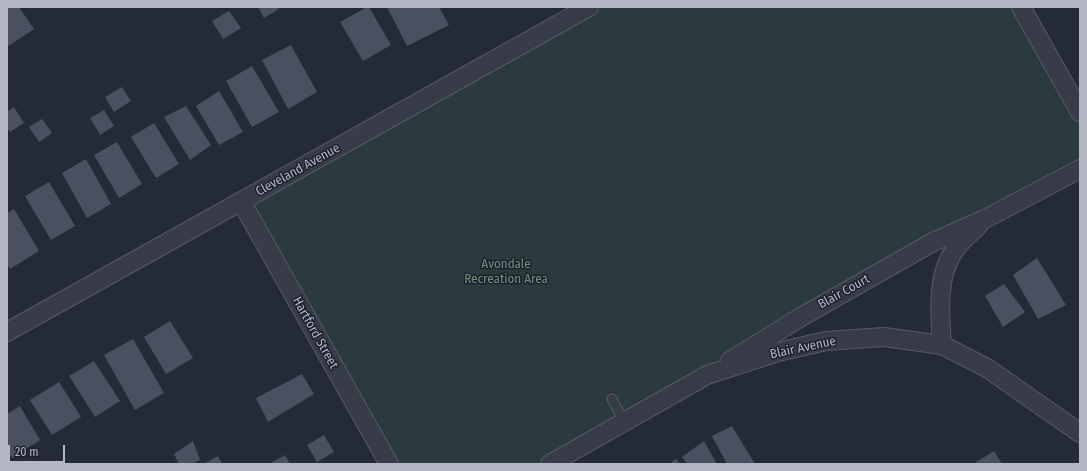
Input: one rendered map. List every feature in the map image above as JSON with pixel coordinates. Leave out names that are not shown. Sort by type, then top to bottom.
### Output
[{"type":"street","name":"Cleveland Avenue","points":[[7,332],[589,7]]},
{"type":"street","points":[[1021,7],[1080,112]]},
{"type":"street","name":"Blair Court","points":[[707,375],[801,317],[933,242],[986,219],[1080,169]]},
{"type":"street","name":"Hartford Street","points":[[242,201],[389,464]]},
{"type":"street","name":"Blair Court","points":[[942,345],[941,298],[944,275],[954,251],[986,219]]},
{"type":"street","name":"Blair Avenue","points":[[550,464],[707,375],[778,352],[826,341],[884,337],[922,341],[942,345],[987,368],[1080,433]]},
{"type":"lane","points":[[612,399],[624,422]]},
{"type":"green space","name":"Avondale Recreation Area","points":[[589,7],[1021,7],[1080,112],[1080,169],[550,464],[389,464],[241,201]]},
{"type":"building","points":[[7,7],[19,7],[34,29],[7,47]]},
{"type":"building","points":[[258,7],[277,7],[279,9],[264,18]]},
{"type":"building","points":[[369,7],[391,45],[363,61],[340,22]]},
{"type":"building","points":[[387,7],[439,7],[449,25],[407,46]]},
{"type":"building","points":[[229,11],[241,28],[223,39],[212,21]]},
{"type":"building","points":[[291,45],[317,92],[288,109],[262,60]]},
{"type":"building","points":[[252,66],[279,112],[252,127],[226,81]]},
{"type":"building","points":[[122,87],[131,101],[114,112],[105,97]]},
{"type":"building","points":[[219,91],[243,132],[219,145],[196,106]]},
{"type":"building","points":[[186,106],[211,145],[190,160],[164,117]]},
{"type":"building","points":[[14,107],[24,123],[10,132],[7,127],[7,112]]},
{"type":"building","points":[[104,110],[114,126],[100,135],[90,118]]},
{"type":"building","points":[[42,119],[52,133],[39,142],[29,127]]},
{"type":"building","points":[[154,123],[179,164],[156,178],[131,137]]},
{"type":"building","points":[[117,142],[142,184],[119,198],[94,155]]},
{"type":"building","points":[[86,159],[111,204],[87,218],[62,173]]},
{"type":"building","points":[[49,182],[75,226],[51,240],[25,196]]},
{"type":"building","points":[[14,209],[39,251],[10,269],[7,264],[7,213]]},
{"type":"building","points":[[1037,258],[1066,305],[1038,319],[1013,275]]},
{"type":"building","points":[[1004,284],[1025,312],[1003,327],[985,296]]},
{"type":"building","points":[[170,321],[193,358],[166,374],[144,337]]},
{"type":"building","points":[[133,339],[164,393],[135,410],[104,355]]},
{"type":"building","points":[[94,361],[120,401],[95,417],[69,376]]},
{"type":"building","points":[[302,374],[314,394],[268,422],[256,398]]},
{"type":"building","points":[[59,382],[81,417],[52,435],[30,400]]},
{"type":"building","points":[[20,406],[40,440],[12,458],[7,450],[7,414]]},
{"type":"building","points":[[732,426],[755,464],[727,464],[712,436]]},
{"type":"building","points":[[324,435],[334,452],[317,462],[307,445]]},
{"type":"building","points":[[193,441],[200,460],[192,464],[179,464],[174,454]]},
{"type":"building","points":[[704,441],[717,464],[687,464],[682,457]]},
{"type":"building","points":[[994,451],[1002,464],[973,464]]},
{"type":"building","points":[[285,455],[290,464],[269,464]]},
{"type":"building","points":[[218,456],[222,464],[203,464]]},
{"type":"building","points":[[676,459],[680,464],[669,464]]}]
